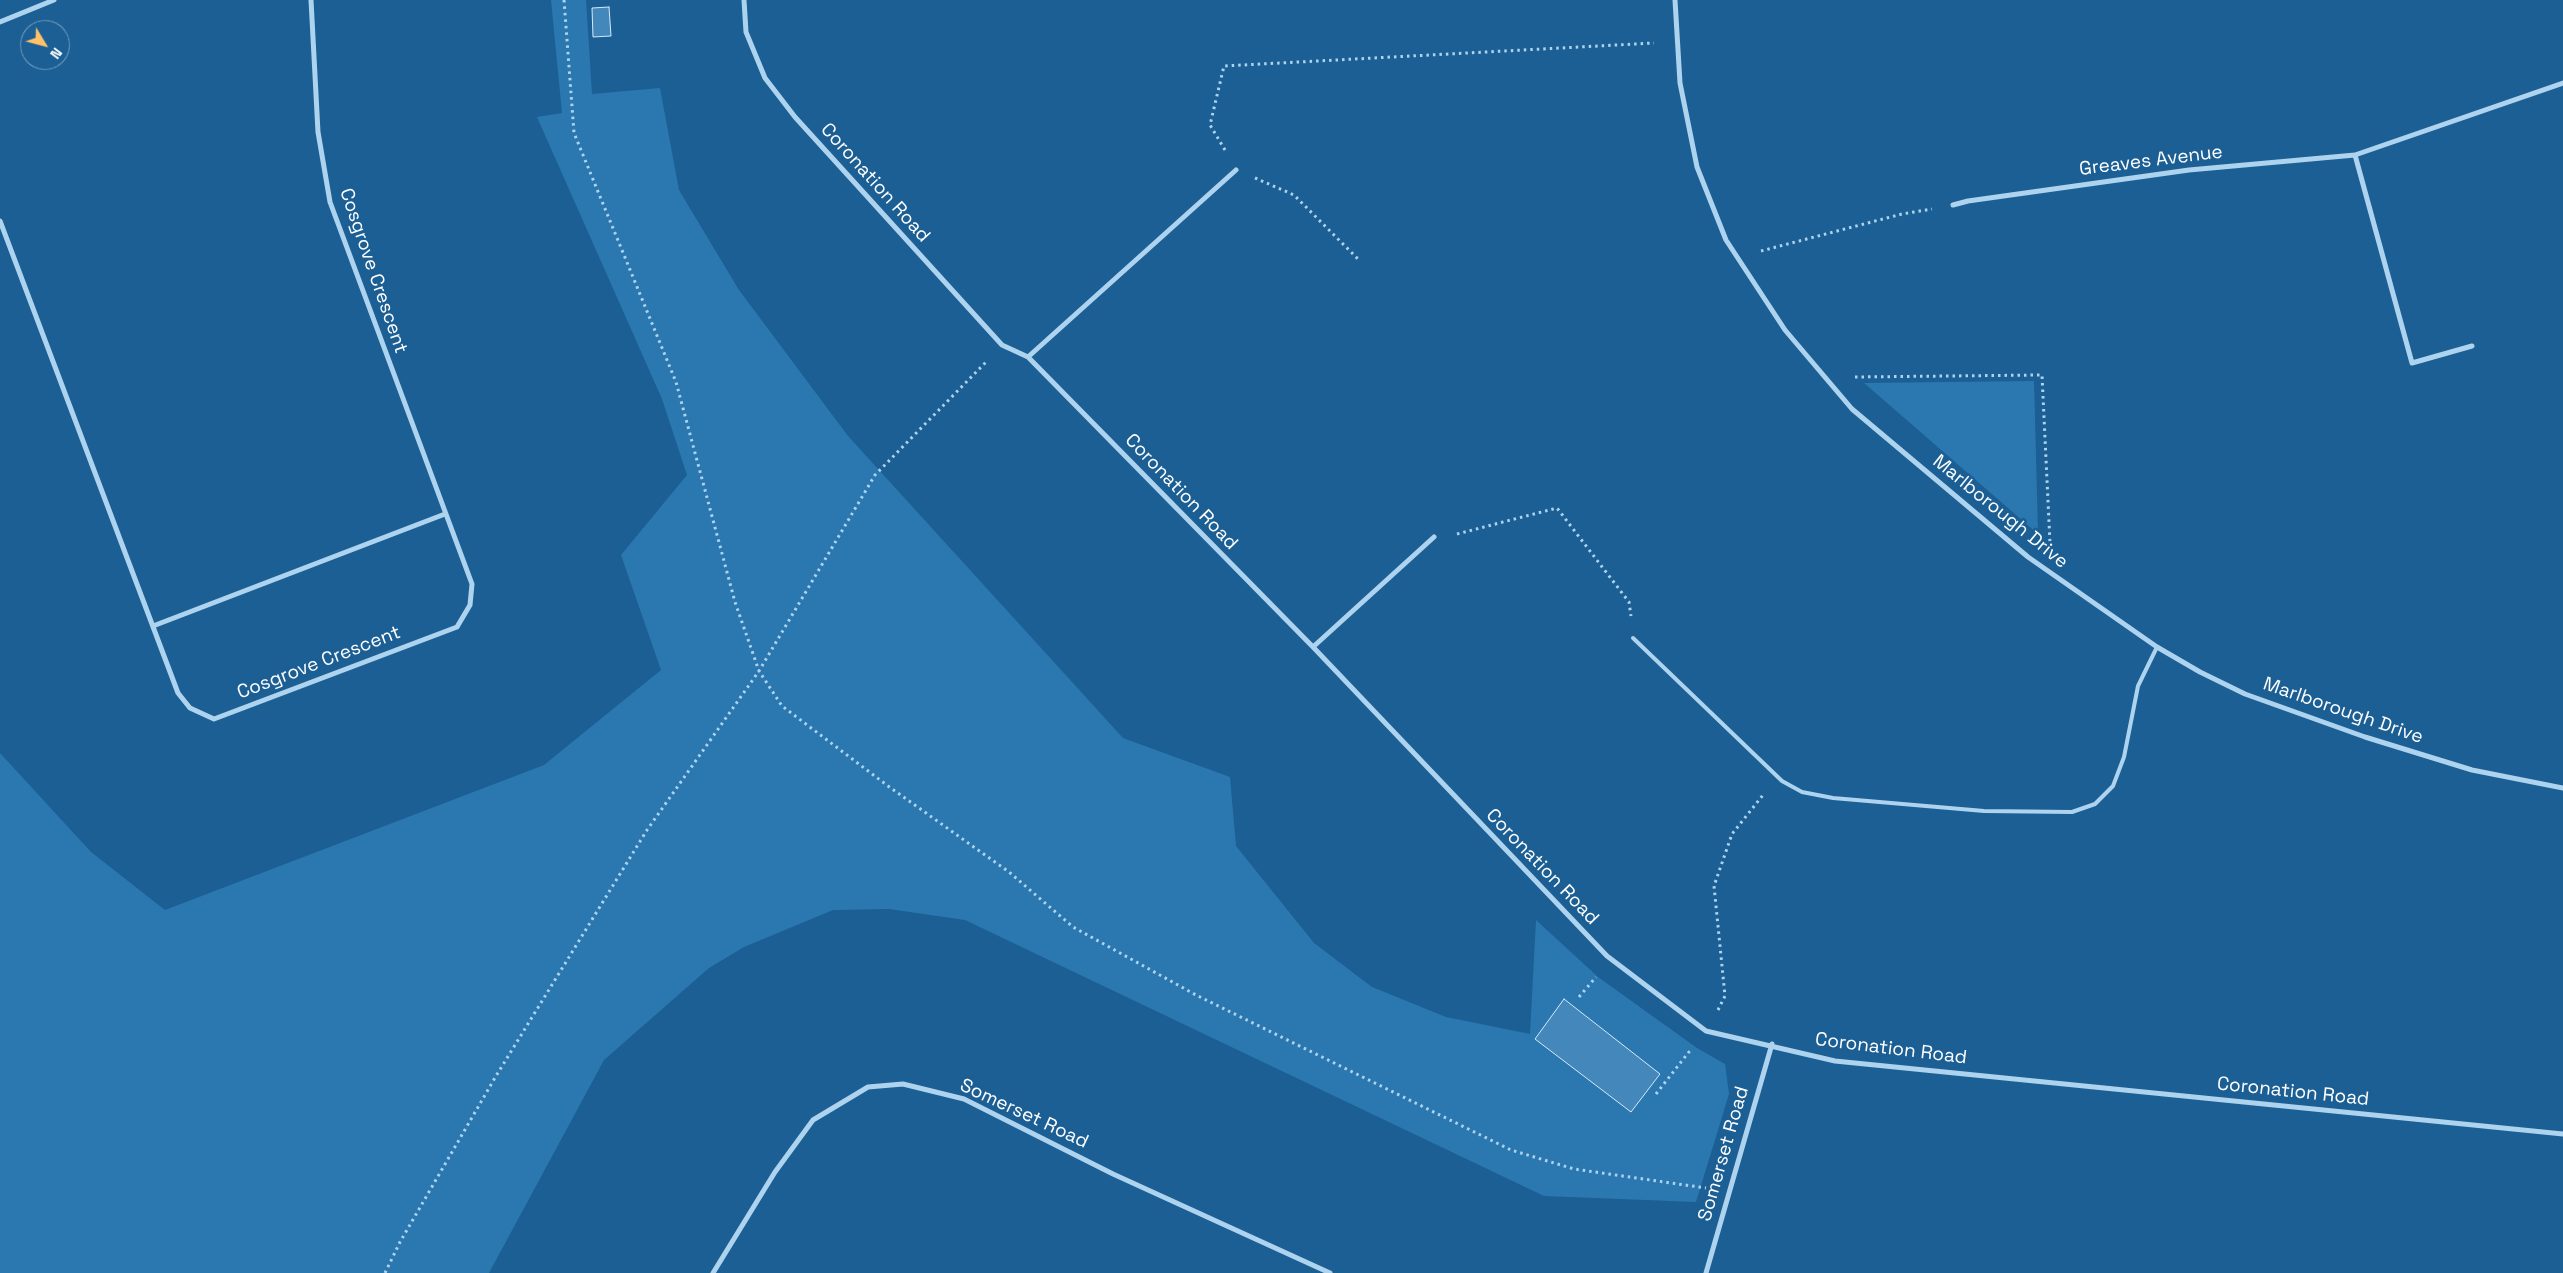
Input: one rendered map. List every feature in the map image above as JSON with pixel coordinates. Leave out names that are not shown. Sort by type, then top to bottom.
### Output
[{"type":"street","points":[[0,22],[54,0]]},
{"type":"street","name":"Cosgrove Crescent","points":[[0,221],[178,693],[190,708],[214,719],[457,628],[470,605],[472,584],[330,202],[318,132],[311,0]]},
{"type":"street","name":"Coronation Road","points":[[744,0],[746,32],[765,78],[795,117],[1002,345],[1028,357],[1313,647],[1607,956],[1706,1031],[1772,1044],[1834,1061],[2563,1134]]},
{"type":"street","name":"Marlborough Drive","points":[[1675,0],[1680,83],[1697,167],[1726,240],[1785,330],[1852,409],[1937,483],[2052,574],[2157,647],[2244,694],[2365,737],[2472,770],[2563,788]]},
{"type":"street","name":"Greaves Avenue","points":[[1952,205],[1968,201],[2188,170],[2355,155],[2563,83]]},
{"type":"street","points":[[2355,155],[2412,363],[2472,346]]},
{"type":"street","points":[[1028,357],[1236,170]]},
{"type":"street","points":[[153,626],[445,514]]},
{"type":"street","points":[[1313,647],[1434,537]]},
{"type":"street","name":"Somerset Road","points":[[1706,1273],[1772,1044]]},
{"type":"street","name":"Somerset Road","points":[[714,1273],[775,1172],[813,1120],[868,1087],[903,1084],[964,1099],[1113,1174],[1319,1271],[1330,1273]]},
{"type":"lane","points":[[1634,638],[1777,776],[1802,792],[1842,799],[1984,811],[2072,812],[2095,804],[2113,786],[2124,757],[2138,686],[2157,647]]},
{"type":"path","points":[[564,0],[574,133],[676,382],[735,602],[759,671],[782,706],[1009,872],[1073,927],[1196,995],[1511,1150],[1574,1169],[1728,1192]]},
{"type":"path","points":[[1358,259],[1294,195],[1236,170],[1210,125],[1224,66],[1678,42]]},
{"type":"path","points":[[1738,258],[1902,214],[1952,205]]},
{"type":"path","points":[[385,1273],[400,1242],[496,1076],[647,830],[759,671],[875,475],[1002,345]]},
{"type":"path","points":[[1824,377],[2042,375],[2052,574]]},
{"type":"path","points":[[1434,537],[1463,534],[1557,508],[1629,602],[1634,638]]},
{"type":"path","points":[[1656,1094],[1706,1031],[1725,996],[1714,886],[1732,834],[1777,776]]},
{"type":"shaded area","points":[[551,0],[586,0],[592,94],[660,88],[679,190],[739,290],[848,436],[1123,738],[1230,777],[1236,846],[1314,943],[1372,987],[1446,1017],[1530,1034],[1536,920],[1598,977],[1697,1048],[1725,1064],[1729,1094],[1696,1202],[1544,1196],[965,920],[889,909],[833,910],[744,947],[709,968],[604,1060],[489,1273],[0,1273],[0,753],[91,852],[165,910],[544,765],[661,670],[621,555],[687,475],[662,399],[537,117],[562,113]]},
{"type":"shaded area","points":[[2034,381],[2038,534],[1864,383]]},
{"type":"building","points":[[609,7],[611,36],[593,37],[592,8]]},
{"type":"building","points":[[1564,999],[1660,1074],[1631,1112],[1535,1039]]}]
